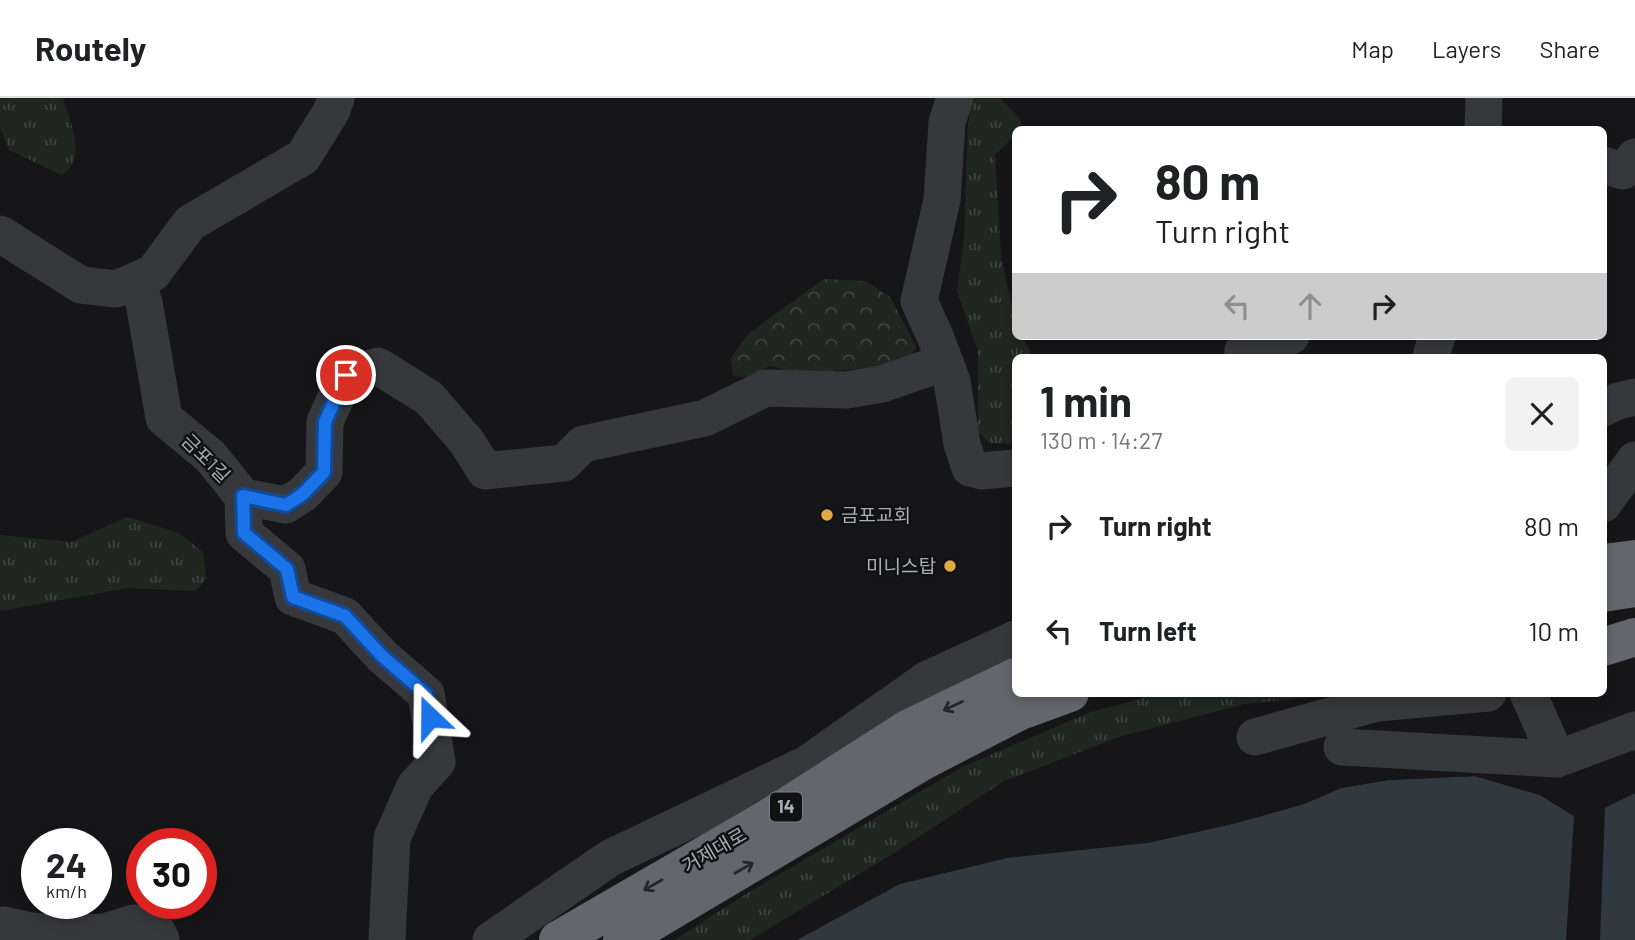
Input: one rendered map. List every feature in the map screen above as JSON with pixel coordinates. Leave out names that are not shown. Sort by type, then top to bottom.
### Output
[{"type":"highway","points":[[1607,562],[1635,559]]},
{"type":"highway","points":[[1607,592],[1635,588]]},
{"type":"highway","points":[[1607,645],[1635,637]]},
{"type":"highway","name":"거제대로","points":[[558,940],[767,819],[909,728],[1012,678]]},
{"type":"highway","name":"거제대로","points":[[630,936],[925,760],[1018,712],[1059,697]]},
{"type":"highway","points":[[767,819],[807,764],[909,728]]},
{"type":"street","points":[[0,234],[81,285],[117,289],[153,273],[190,223],[303,158],[332,110],[336,98]]},
{"type":"street","points":[[955,98],[947,122],[942,200],[919,301],[952,381],[962,444],[971,468],[981,471],[1012,468]]},
{"type":"street","points":[[1483,126],[1484,98]]},
{"type":"street","points":[[1607,166],[1623,171],[1635,157]]},
{"type":"street","name":"금포1길","points":[[135,281],[144,302],[164,418],[211,457],[243,496],[244,533],[287,569],[293,597],[345,616],[382,656],[426,694],[437,761],[415,786],[392,838],[387,940]]},
{"type":"street","points":[[1243,354],[1243,351],[1278,340]]},
{"type":"street","points":[[243,496],[286,505],[303,494],[324,472],[325,422],[346,375],[378,366],[429,398],[467,442],[485,471],[564,463],[583,444],[705,418],[766,388],[847,390],[882,384],[945,362]]},
{"type":"street","points":[[1607,406],[1635,397]]},
{"type":"street","points":[[1607,498],[1635,460]]},
{"type":"street","points":[[491,940],[610,858],[807,764],[928,679],[1012,640]]},
{"type":"street","points":[[1255,737],[1377,704],[1448,697]]},
{"type":"street","points":[[1530,697],[1557,759]]},
{"type":"street","points":[[1342,747],[1557,759],[1635,730]]},
{"type":"street","points":[[0,929],[5,925],[65,934],[105,932],[134,923],[158,933],[161,940]]},
{"type":"green space","points":[[0,98],[63,98],[76,149],[70,167],[62,175],[9,150],[0,128]]},
{"type":"green space","points":[[974,98],[1000,98],[1022,121],[1020,126],[1012,126],[1012,138],[995,155],[1001,257],[1012,306],[1012,340],[1025,340],[1031,354],[1012,354],[1012,443],[1009,444],[989,443],[978,431],[978,351],[957,291],[964,240],[968,124]]},
{"type":"green space","points":[[824,279],[866,281],[891,298],[916,347],[912,357],[890,367],[799,373],[770,366],[746,377],[733,376],[731,358],[748,334]]},
{"type":"green space","points":[[127,517],[179,533],[203,552],[206,579],[196,591],[128,588],[0,611],[0,535],[71,542]]},
{"type":"green space","points":[[1147,697],[1314,697],[1245,704],[1122,736],[1004,781],[899,850],[750,940],[674,940],[746,894],[962,767],[1091,712]]},
{"type":"shaded area","points":[[1475,776],[1540,795],[1574,816],[1605,807],[1635,793],[1635,940],[797,940],[900,884],[1007,858],[1147,843],[1304,804],[1341,788],[1388,780]]},
{"type":"pier","points":[[1476,772],[1542,792],[1574,812],[1603,804],[1635,790],[1635,793],[1605,808],[1600,940],[1566,940],[1574,816],[1540,795],[1475,776],[1388,780],[1341,788],[1304,804],[1147,843],[1147,839],[1303,801],[1340,785],[1388,777]]},
{"type":"place","name":"금포교회","points":[[827,515]]},
{"type":"place","name":"미니스탑","points":[[950,566]]},
{"type":"route","points":[[346,375],[325,422],[324,472],[303,494],[286,505],[243,496],[244,533],[287,569],[293,597],[345,616],[382,656],[426,694],[430,717]]}]
